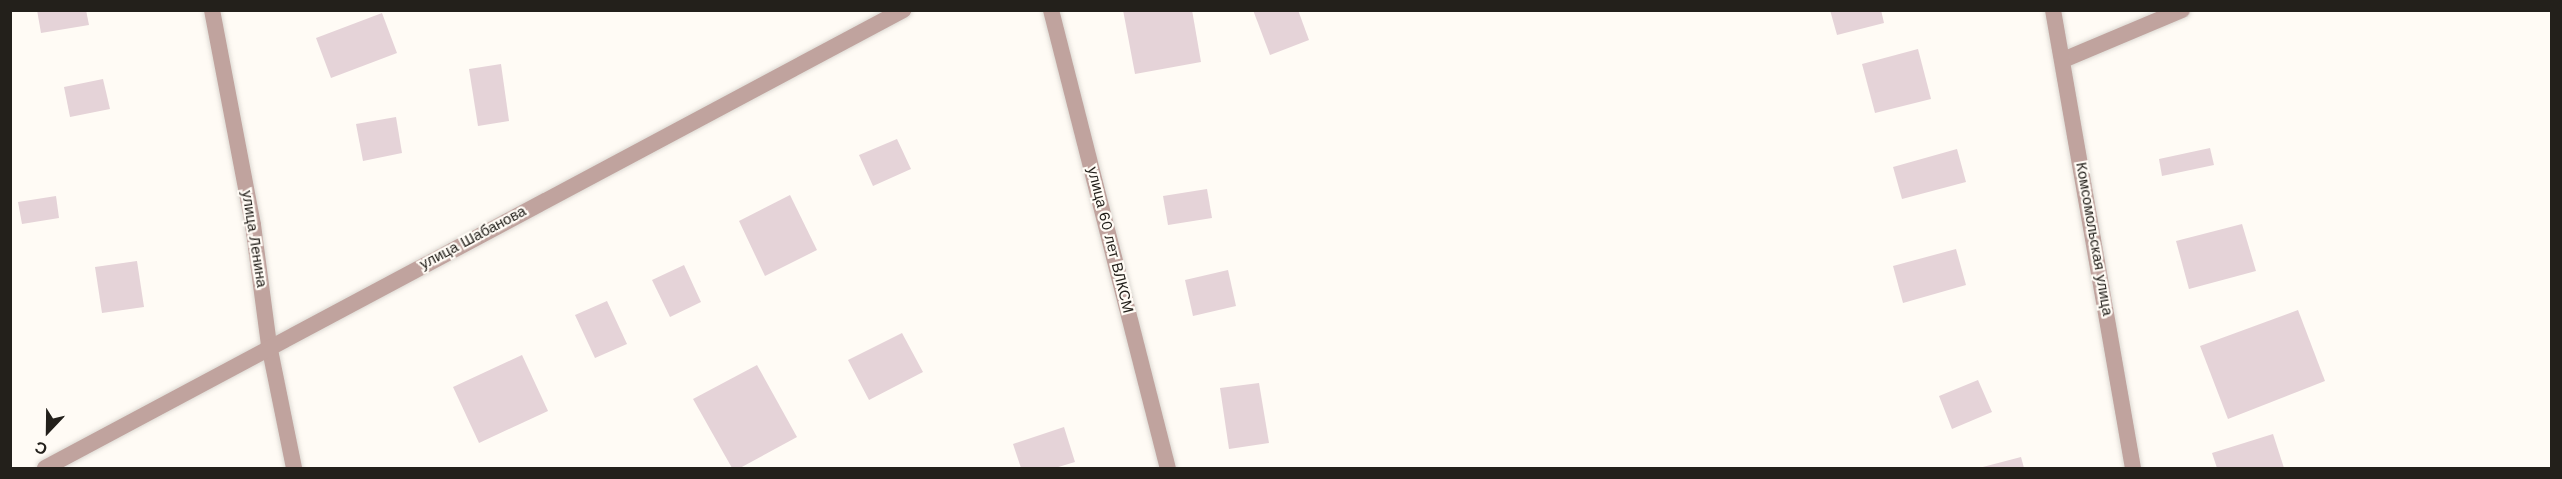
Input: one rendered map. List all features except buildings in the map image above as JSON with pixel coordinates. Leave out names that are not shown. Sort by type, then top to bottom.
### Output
[{"type":"street","name":"улица Ленина","points":[[212,10],[253,225],[269,345],[294,468]]},
{"type":"street","name":"улица Шабанова","points":[[45,468],[269,345],[903,10]]},
{"type":"street","name":"улица 60 лет ВЛКСМ","points":[[1051,10],[1168,468]]},
{"type":"street","name":"Комсомольская улица","points":[[2053,10],[2133,468]]},
{"type":"street","points":[[2063,60],[2182,10]]}]
